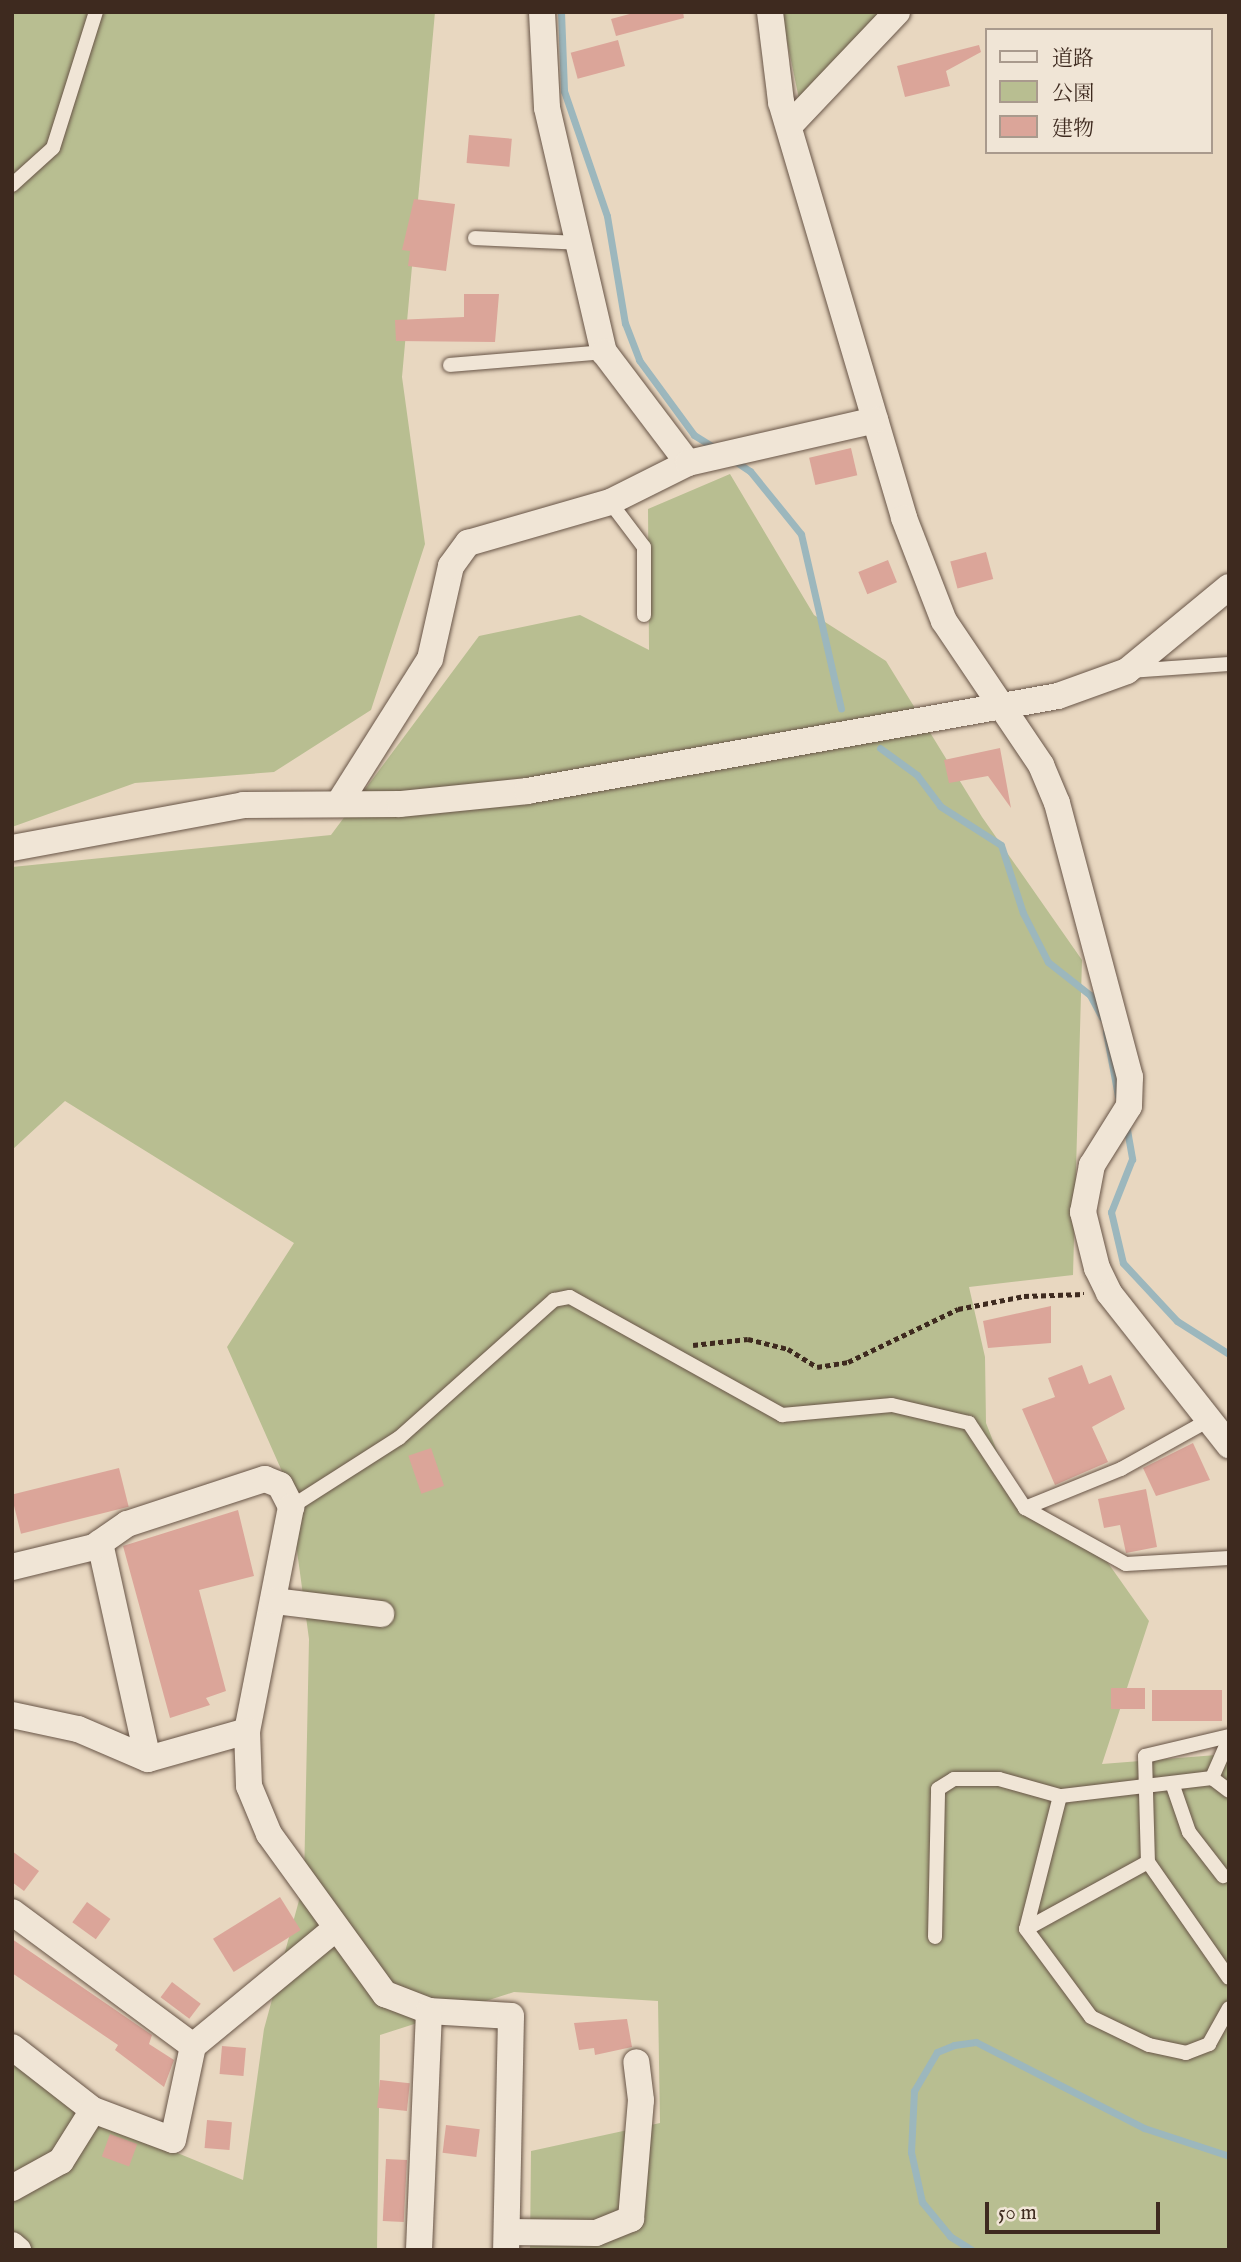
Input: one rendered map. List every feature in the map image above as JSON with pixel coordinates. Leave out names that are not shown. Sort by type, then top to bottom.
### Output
[{"type":"street","points":[[542,12],[547,108],[582,243],[604,352],[688,463]]},
{"type":"street","points":[[770,12],[789,126],[875,421],[944,621],[1041,765],[1057,803],[1130,1077],[1129,1105],[1092,1165],[1083,1212],[1109,1293],[1229,1445]]},
{"type":"street","points":[[789,126],[897,12]]},
{"type":"street","points":[[339,803],[415,691],[430,659],[451,566],[468,543],[610,502],[688,463],[875,421]]},
{"type":"street","points":[[12,848],[243,806],[527,791],[1058,696],[1127,671],[1229,587]]},
{"type":"street","points":[[12,1567],[100,1543],[127,1524],[265,1479],[280,1485],[291,1507],[247,1731],[249,1786],[269,1834],[335,1928],[386,1994],[429,2011],[511,2016],[507,2241],[596,2233],[631,2219],[641,2100],[636,2062]]},
{"type":"street","points":[[100,1543],[148,1759]]},
{"type":"street","points":[[274,1601],[381,1614]]},
{"type":"street","points":[[12,1716],[78,1729],[148,1759],[247,1731]]},
{"type":"street","points":[[15,1919],[194,2046]]},
{"type":"street","points":[[12,2047],[93,2110],[173,2140],[194,2046],[335,1928]]},
{"type":"street","points":[[419,2250],[429,2011]]},
{"type":"street","points":[[12,2188],[61,2161],[93,2110]]},
{"type":"street","points":[[12,2245],[18,2250]]},
{"type":"lane","points":[[12,186],[53,148],[96,12]]},
{"type":"lane","points":[[475,238],[582,243]]},
{"type":"lane","points":[[450,365],[604,352]]},
{"type":"lane","points":[[610,502],[644,547],[644,615]]},
{"type":"lane","points":[[1127,671],[1229,664]]},
{"type":"lane","points":[[291,1507],[398,1438],[554,1300],[581,1300],[672,1349],[782,1415],[892,1405],[969,1423],[1025,1508],[1126,1564],[1229,1559]]},
{"type":"lane","points":[[1025,1508],[1121,1469],[1211,1419]]},
{"type":"lane","points":[[1212,1778],[1229,1738]]},
{"type":"lane","points":[[1229,1738],[1145,1756],[1148,1785],[1148,1862],[1229,1979]]},
{"type":"lane","points":[[935,1937],[938,1789],[954,1779],[999,1779],[1060,1796],[1212,1778],[1229,1791]]},
{"type":"lane","points":[[1172,1783],[1189,1832],[1223,1877]]},
{"type":"lane","points":[[1060,1796],[1027,1905],[1026,1929],[1091,2017],[1149,2045],[1186,2053],[1209,2044],[1229,2008]]},
{"type":"lane","points":[[1026,1929],[1148,1862]]},
{"type":"path","points":[[672,1349],[748,1339],[788,1349],[817,1367],[848,1362],[958,1309],[1024,1296],[1109,1293]]},
{"type":"green space","points":[[12,12],[435,12],[402,377],[425,544],[371,710],[274,772],[135,783],[12,827]]},
{"type":"green space","points":[[781,12],[881,12],[799,99]]},
{"type":"green space","points":[[730,474],[814,615],[886,661],[982,817],[1082,960],[1073,1275],[969,1287],[985,1357],[986,1423],[1020,1510],[1101,1553],[1149,1621],[1102,1764],[1229,1754],[1229,2250],[530,2250],[531,2151],[660,2123],[658,2001],[514,1992],[380,2035],[377,2250],[12,2250],[12,2060],[78,2112],[243,2180],[264,2029],[304,1882],[309,1639],[288,1485],[227,1347],[294,1243],[65,1101],[12,1150],[12,867],[331,835],[479,636],[580,615],[649,650],[648,509]]},
{"type":"building","points":[[637,12],[683,12],[684,18],[616,36],[611,19]]},
{"type":"building","points":[[618,40],[625,66],[578,79],[571,53]]},
{"type":"building","points":[[979,45],[981,52],[946,71],[950,86],[905,97],[897,66]]},
{"type":"building","points":[[469,135],[512,139],[509,167],[467,163]]},
{"type":"building","points":[[414,199],[455,204],[446,271],[408,266],[410,251],[402,250]]},
{"type":"building","points":[[464,294],[499,294],[495,342],[396,341],[395,320],[464,317]]},
{"type":"building","points":[[851,448],[857,475],[815,485],[809,458]]},
{"type":"building","points":[[986,552],[993,579],[958,589],[950,562]]},
{"type":"building","points":[[888,560],[897,582],[867,594],[858,572]]},
{"type":"building","points":[[1000,748],[1011,808],[988,776],[949,783],[944,760]]},
{"type":"building","points":[[1051,1306],[1051,1343],[988,1348],[983,1321]]},
{"type":"building","points":[[1082,1365],[1089,1384],[1111,1375],[1125,1409],[1092,1427],[1108,1462],[1055,1485],[1022,1409],[1055,1397],[1048,1378]]},
{"type":"building","points":[[1193,1443],[1210,1480],[1156,1496],[1143,1468]]},
{"type":"building","points":[[431,1448],[444,1486],[421,1494],[408,1456]]},
{"type":"building","points":[[119,1468],[129,1507],[21,1534],[12,1495]]},
{"type":"building","points":[[1146,1489],[1157,1547],[1126,1553],[1120,1525],[1104,1528],[1098,1499]]},
{"type":"building","points":[[238,1510],[254,1576],[199,1590],[226,1691],[206,1698],[210,1705],[170,1718],[123,1546]]},
{"type":"building","points":[[1111,1688],[1145,1688],[1145,1709],[1111,1709]]},
{"type":"building","points":[[1152,1690],[1222,1690],[1222,1721],[1152,1721]]},
{"type":"building","points":[[12,1851],[39,1871],[24,1891],[12,1882]]},
{"type":"building","points":[[280,1897],[301,1930],[234,1972],[213,1939]]},
{"type":"building","points":[[87,1902],[110,1919],[96,1939],[72,1922]]},
{"type":"building","points":[[12,1939],[152,2035],[149,2044],[174,2060],[164,2087],[115,2050],[118,2045],[12,1973]]},
{"type":"building","points":[[172,1982],[201,2004],[189,2019],[161,1997]]},
{"type":"building","points":[[627,2019],[632,2047],[595,2055],[594,2048],[579,2050],[574,2023]]},
{"type":"building","points":[[222,2046],[246,2048],[243,2076],[220,2074]]},
{"type":"building","points":[[380,2080],[410,2083],[407,2111],[377,2108]]},
{"type":"building","points":[[207,2120],[232,2122],[229,2150],[205,2148]]},
{"type":"building","points":[[446,2125],[480,2129],[476,2157],[443,2153]]},
{"type":"building","points":[[110,2134],[137,2144],[129,2166],[102,2157]]},
{"type":"building","points":[[386,2159],[407,2160],[404,2222],[383,2221]]},
{"type":"waterway","points":[[561,12],[564,91],[607,216],[625,323],[639,360],[694,435],[716,449]]},
{"type":"waterway","points":[[732,459],[750,471],[801,534],[841,708]]},
{"type":"waterway","points":[[880,748],[917,775],[940,806],[1001,845],[1023,913],[1048,962],[1090,995],[1102,1018]]},
{"type":"waterway","points":[[1106,1032],[1118,1096]]},
{"type":"waterway","points":[[1126,1124],[1132,1159],[1111,1212],[1123,1263],[1177,1321],[1229,1354]]},
{"type":"waterway","points":[[972,2250],[950,2236],[922,2202],[911,2152],[914,2091],[937,2052],[954,2045],[976,2042],[1144,2128],[1229,2156]]}]
